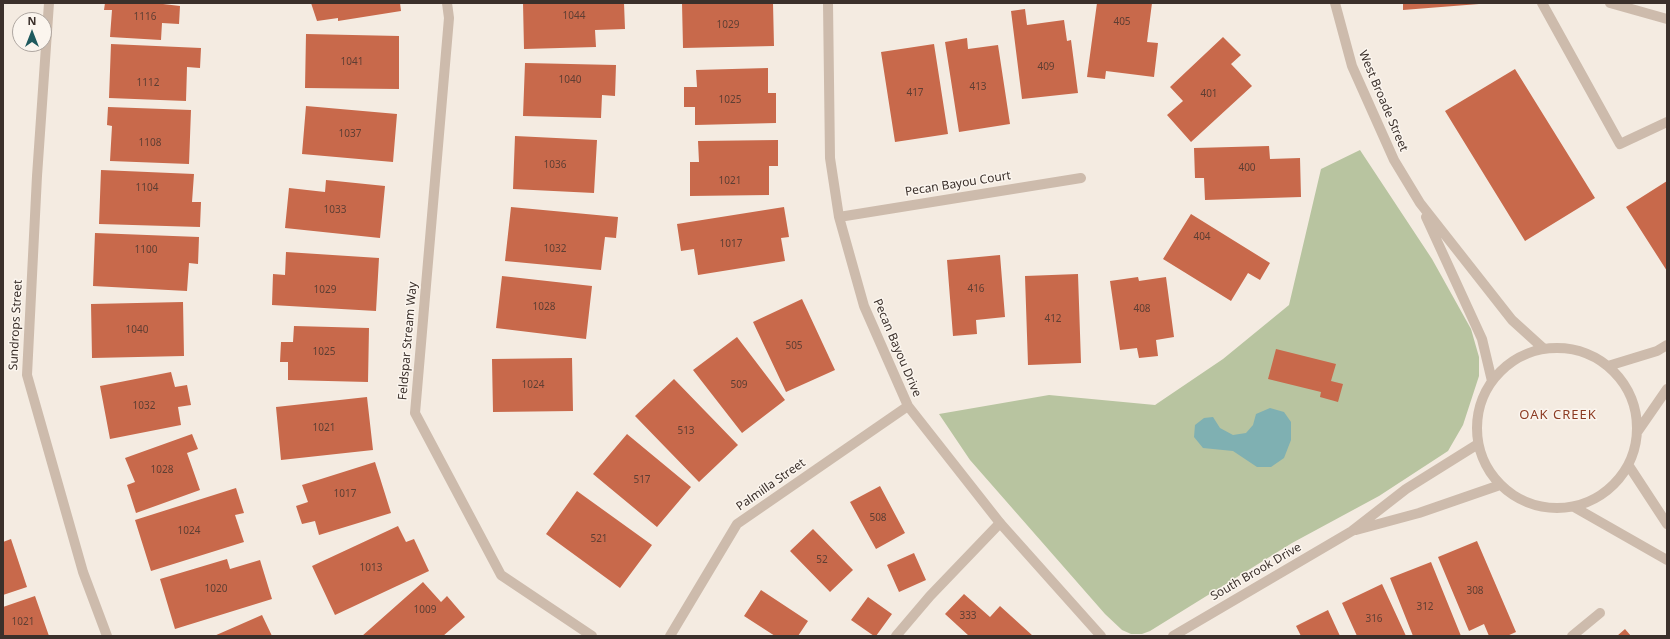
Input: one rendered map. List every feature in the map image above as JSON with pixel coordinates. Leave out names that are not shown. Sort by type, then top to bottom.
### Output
[{"type":"street","name":"Sundrops Street","points":[[49,3],[37,176],[27,375],[83,572],[107,636]]},
{"type":"street","name":"Feldspar Stream Way","points":[[447,3],[449,18],[415,413],[501,575],[592,636]]},
{"type":"street","name":"Pecan Bayou Drive","points":[[828,3],[830,158],[840,217],[864,306],[908,406],[1000,523],[1101,636]]},
{"type":"street","name":"West Broade Street","points":[[1335,3],[1352,66],[1394,160],[1420,203],[1482,339],[1492,381]]},
{"type":"street","points":[[1542,3],[1620,144],[1667,122]]},
{"type":"street","points":[[1610,3],[1667,19]]},
{"type":"street","name":"Pecan Bayou Court","points":[[840,217],[1081,178]]},
{"type":"street","name":"West Broade Street","points":[[1420,203],[1512,320],[1544,349]]},
{"type":"street","points":[[1608,366],[1657,351],[1667,345]]},
{"type":"street","points":[[1561,348],[1578,351],[1594,357],[1608,366],[1624,384],[1630,395],[1635,407],[1638,431],[1636,449],[1629,466],[1615,485],[1596,499],[1574,507],[1548,508],[1522,501],[1500,486],[1486,466],[1478,444],[1477,422],[1482,401],[1492,381],[1506,366],[1518,359],[1544,349],[1561,348]]},
{"type":"street","points":[[1638,431],[1667,389]]},
{"type":"street","name":"Palmilla Street","points":[[670,636],[737,524],[908,406]]},
{"type":"street","name":"South Brook Drive","points":[[1173,636],[1352,531],[1406,489],[1478,444]]},
{"type":"street","points":[[1629,466],[1667,524]]},
{"type":"street","name":"South Brook Drive","points":[[1352,531],[1419,512],[1500,486]]},
{"type":"street","points":[[1574,507],[1667,560]]},
{"type":"street","points":[[896,636],[930,596],[1000,523]]},
{"type":"street","points":[[1572,636],[1600,613]]},
{"type":"green space","points":[[1360,150],[1432,259],[1471,329],[1479,357],[1479,376],[1463,425],[1448,451],[1379,496],[1292,543],[1150,631],[1142,634],[1131,634],[1122,630],[1105,614],[970,460],[939,414],[1049,395],[1155,405],[1223,359],[1289,305],[1321,169]]},
{"type":"water","points":[[1270,408],[1284,412],[1291,422],[1291,440],[1284,458],[1271,467],[1257,467],[1233,451],[1203,448],[1194,437],[1195,425],[1204,418],[1213,417],[1220,428],[1233,435],[1246,433],[1253,425],[1256,414]]},
{"type":"building","points":[[105,3],[163,3],[180,6],[179,24],[162,23],[161,40],[110,37],[112,10],[104,10]]},
{"type":"building","points":[[311,3],[400,3],[401,11],[338,21],[338,18],[317,21]]},
{"type":"building","points":[[523,3],[624,3],[625,29],[595,30],[596,47],[524,49]]},
{"type":"building","points":[[682,3],[773,3],[774,46],[683,48]]},
{"type":"building","points":[[1097,3],[1152,3],[1147,42],[1158,43],[1154,77],[1106,71],[1105,79],[1087,77]]},
{"type":"building","points":[[1403,3],[1479,3],[1479,4],[1403,10]]},
{"type":"building","points":[[1025,9],[1027,25],[1064,20],[1067,41],[1071,40],[1078,93],[1022,99],[1011,11]]},
{"type":"building","points":[[306,34],[399,36],[399,89],[305,88]]},
{"type":"building","points":[[1223,37],[1241,55],[1231,64],[1252,86],[1191,142],[1167,115],[1183,101],[1170,87]]},
{"type":"building","points":[[967,38],[968,49],[998,45],[1010,124],[959,132],[945,42]]},
{"type":"building","points":[[111,44],[201,48],[200,68],[187,67],[186,101],[109,98]]},
{"type":"building","points":[[934,44],[948,134],[895,142],[881,52]]},
{"type":"building","points":[[525,63],[616,65],[615,96],[602,95],[601,118],[523,116]]},
{"type":"building","points":[[768,68],[768,93],[776,93],[776,123],[695,125],[695,107],[684,107],[684,87],[697,87],[696,70]]},
{"type":"building","points":[[1515,69],[1595,198],[1525,241],[1445,111]]},
{"type":"building","points":[[306,106],[397,114],[393,162],[302,154]]},
{"type":"building","points":[[108,107],[191,110],[189,164],[110,161],[112,126],[107,125]]},
{"type":"building","points":[[515,136],[597,140],[594,193],[513,189]]},
{"type":"building","points":[[778,140],[778,166],[769,166],[769,195],[690,196],[690,162],[699,162],[698,141]]},
{"type":"building","points":[[1269,146],[1270,159],[1300,158],[1301,197],[1205,200],[1204,178],[1195,178],[1194,148]]},
{"type":"building","points":[[101,170],[194,174],[192,202],[201,202],[200,227],[99,224]]},
{"type":"building","points":[[326,180],[385,186],[380,238],[285,228],[289,188],[325,192]]},
{"type":"building","points":[[1667,181],[1667,271],[1626,207]]},
{"type":"building","points":[[511,207],[618,217],[616,238],[605,237],[601,270],[505,261]]},
{"type":"building","points":[[784,207],[789,237],[781,238],[785,261],[698,275],[694,249],[681,251],[677,224]]},
{"type":"building","points":[[1191,214],[1270,263],[1260,280],[1248,273],[1231,301],[1163,259]]},
{"type":"building","points":[[95,233],[199,237],[198,264],[189,263],[187,291],[93,286]]},
{"type":"building","points":[[286,252],[379,258],[376,311],[272,305],[273,274],[285,275]]},
{"type":"building","points":[[1000,255],[1005,317],[976,320],[977,334],[953,336],[947,260]]},
{"type":"building","points":[[1078,274],[1081,363],[1028,365],[1025,276]]},
{"type":"building","points":[[502,276],[592,286],[586,339],[496,328]]},
{"type":"building","points":[[1138,277],[1139,281],[1166,277],[1174,337],[1156,340],[1158,356],[1139,358],[1137,348],[1120,350],[1110,281]]},
{"type":"building","points":[[802,299],[835,370],[786,392],[753,322]]},
{"type":"building","points":[[183,302],[184,356],[92,358],[91,304]]},
{"type":"building","points":[[294,326],[369,328],[368,382],[288,380],[288,362],[280,362],[281,342],[293,342]]},
{"type":"building","points":[[737,337],[785,400],[742,433],[693,370]]},
{"type":"building","points":[[1276,349],[1336,364],[1331,381],[1343,384],[1338,402],[1320,397],[1321,392],[1268,379]]},
{"type":"building","points":[[572,358],[573,411],[493,412],[492,359]]},
{"type":"building","points":[[171,372],[175,387],[187,385],[191,405],[178,407],[181,425],[110,439],[100,386]]},
{"type":"building","points":[[674,379],[738,445],[699,482],[635,416]]},
{"type":"building","points":[[367,397],[373,450],[281,460],[276,407]]},
{"type":"building","points":[[192,434],[198,449],[187,453],[200,490],[136,513],[127,485],[135,482],[125,458]]},
{"type":"building","points":[[627,434],[691,487],[657,527],[593,474]]},
{"type":"building","points":[[375,462],[391,513],[319,535],[315,521],[302,524],[296,506],[308,502],[302,485]]},
{"type":"building","points":[[880,486],[905,533],[876,549],[850,502]]},
{"type":"building","points":[[236,488],[244,513],[235,515],[244,542],[151,571],[135,520]]},
{"type":"building","points":[[577,491],[652,545],[620,588],[546,534]]},
{"type":"building","points":[[398,526],[406,542],[414,539],[429,571],[335,615],[312,566]]},
{"type":"building","points":[[813,529],[853,570],[830,592],[790,551]]},
{"type":"building","points":[[11,539],[27,587],[3,595],[3,542]]},
{"type":"building","points":[[1477,541],[1516,632],[1507,636],[1489,636],[1484,624],[1469,631],[1438,557]]},
{"type":"building","points":[[914,553],[926,580],[899,592],[887,565]]},
{"type":"building","points":[[227,559],[230,569],[260,560],[272,599],[175,629],[160,579]]},
{"type":"building","points":[[1431,562],[1461,636],[1413,636],[1390,578]]},
{"type":"building","points":[[423,582],[441,602],[447,596],[465,617],[443,636],[362,636]]},
{"type":"building","points":[[1382,584],[1406,636],[1357,636],[1342,603]]},
{"type":"building","points":[[761,590],[808,621],[798,636],[775,636],[744,616]]},
{"type":"building","points":[[964,594],[990,617],[1000,606],[1033,636],[969,636],[945,614]]},
{"type":"building","points":[[35,596],[49,636],[3,636],[3,607]]},
{"type":"building","points":[[868,597],[892,614],[876,636],[851,620]]},
{"type":"building","points":[[1328,610],[1340,636],[1301,636],[1296,626]]},
{"type":"building","points":[[262,615],[272,636],[214,636]]},
{"type":"building","points":[[1625,629],[1631,636],[1617,636]]},
{"type":"district","name":"OAK CREEK","points":[[1558,415]]}]
